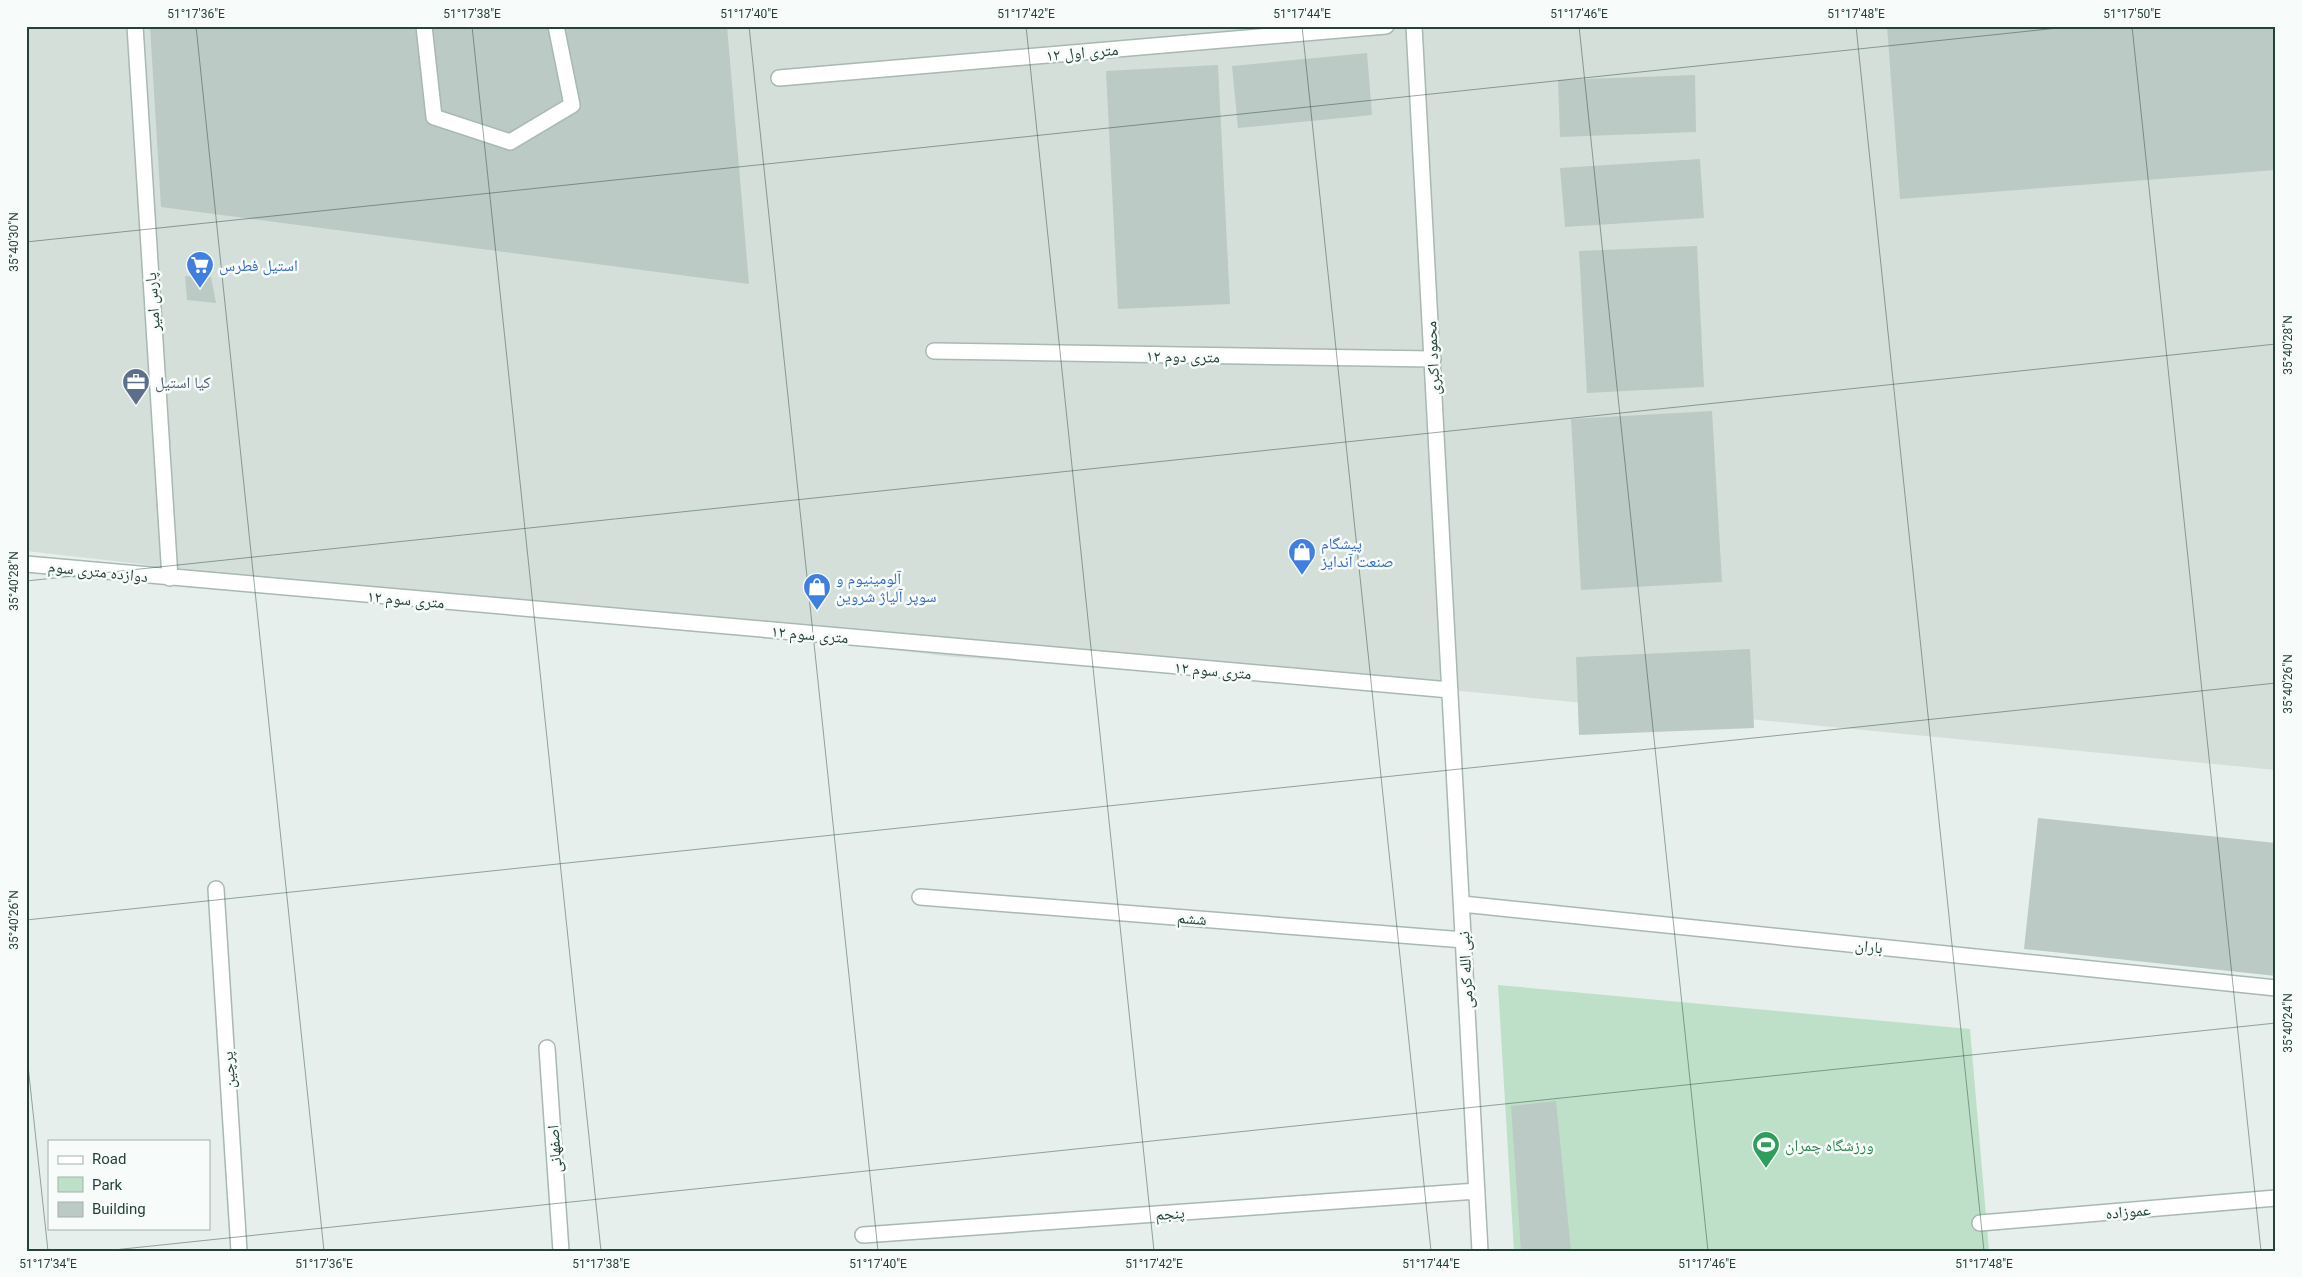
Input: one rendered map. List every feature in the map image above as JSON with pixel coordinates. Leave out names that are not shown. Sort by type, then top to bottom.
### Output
[{"type":"street","name":"پارس امیر","points":[[135,26],[170,578]]},
{"type":"street","points":[[424,26],[434,117],[510,142],[572,105],[556,26]]},
{"type":"street","name":"۱۲ متری اول","points":[[778,78],[1386,26]]},
{"type":"street","name":"محمود اکبری","points":[[1414,26],[1450,690]]},
{"type":"street","name":"۱۲ متری دوم","points":[[934,351],[1432,359]]},
{"type":"street","name":"دوازده متری سوم","points":[[26,564],[170,578]]},
{"type":"street","name":"۱۲ متری سوم","points":[[170,578],[1450,690]]},
{"type":"street","name":"نبی الله کرمی","points":[[1450,690],[1480,1251]]},
{"type":"street","name":"پرچین","points":[[216,889],[239,1251]]},
{"type":"street","name":"ششم","points":[[920,897],[1464,940]]},
{"type":"street","name":"باران","points":[[1462,904],[2276,988]]},
{"type":"street","name":"اصفهانی","points":[[547,1048],[561,1251]]},
{"type":"street","name":"پنجم","points":[[863,1235],[1477,1191]]},
{"type":"street","name":"عموزاده","points":[[1980,1224],[2276,1198]]},
{"type":"shaded area","points":[[26,26],[2276,26],[2276,770],[1450,690],[954,657],[26,551]]},
{"type":"green space","points":[[1498,985],[1970,1029],[1989,1251],[1514,1251]]},
{"type":"building","points":[[150,26],[727,26],[749,284],[161,207]]},
{"type":"building","points":[[1887,26],[2276,26],[2276,170],[1900,199]]},
{"type":"building","points":[[1367,53],[1372,115],[1238,128],[1232,66]]},
{"type":"building","points":[[1218,65],[1230,304],[1118,309],[1106,71]]},
{"type":"building","points":[[1695,75],[1696,132],[1560,137],[1558,80]]},
{"type":"building","points":[[1700,159],[1704,218],[1565,227],[1560,168]]},
{"type":"building","points":[[1697,246],[1704,387],[1587,393],[1579,251]]},
{"type":"building","name":"استیل فطرس","points":[[185,276],[211,277],[216,303],[187,300]]},
{"type":"building","points":[[1712,411],[1722,582],[1581,590],[1571,419]]},
{"type":"building","points":[[1750,649],[1754,728],[1579,735],[1576,657]]},
{"type":"building","points":[[2038,818],[2276,843],[2276,976],[2024,949]]},
{"type":"building","points":[[1556,1101],[1571,1251],[1521,1251],[1511,1106]]},
{"type":"place","name":"استیل فطرس","points":[[200,289]]},
{"type":"place","name":"کیا استیل","points":[[136,406]]},
{"type":"place","name":"پیشگام صنعت آندایز","points":[[1302,576]]},
{"type":"place","name":"آلومینیوم و سوپر آلیاژ شروین","points":[[817,611]]},
{"type":"place","name":"ورزشگاه چمران","points":[[1766,1169]]}]
